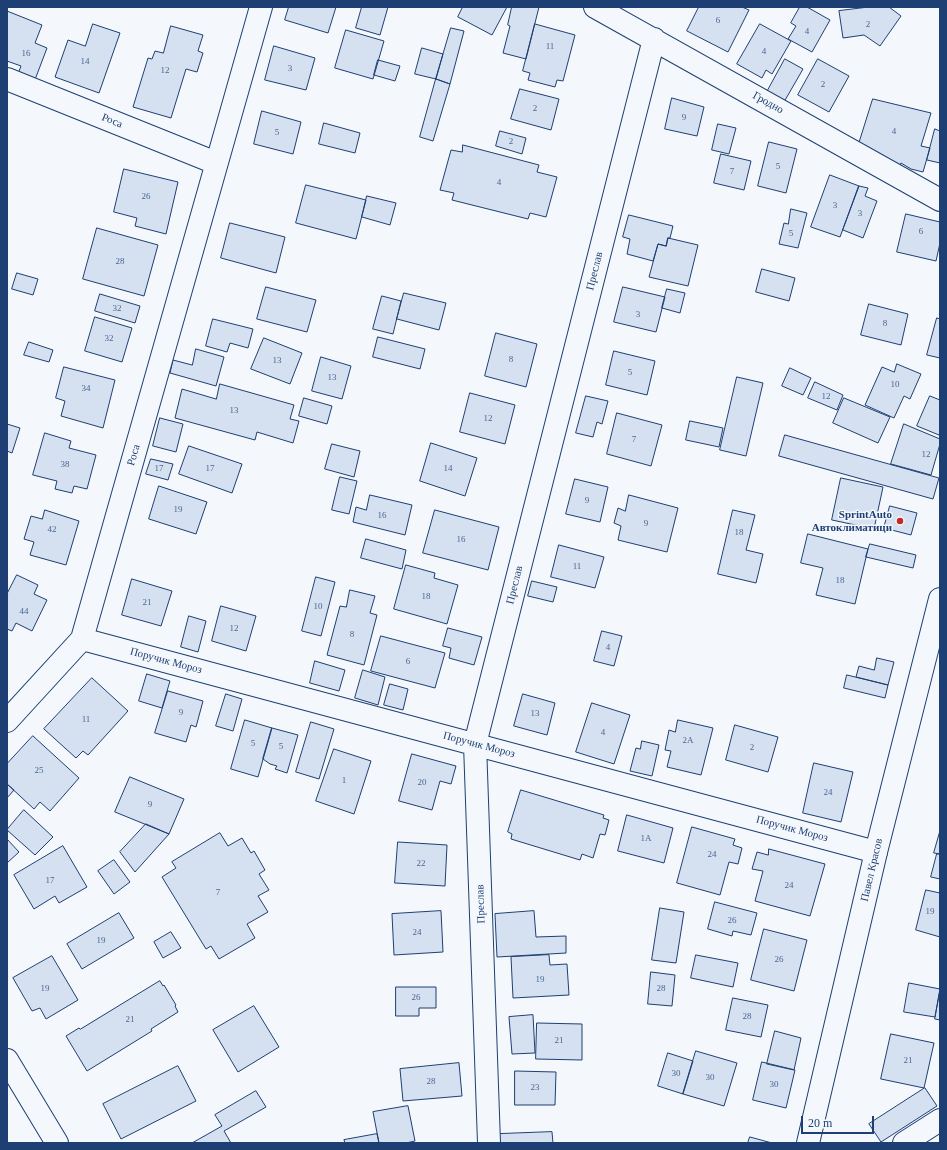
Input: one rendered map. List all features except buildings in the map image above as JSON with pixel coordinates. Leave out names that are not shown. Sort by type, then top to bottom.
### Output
[{"type":"street","name":"Роса","points":[[7,721],[82,639],[261,7]]},
{"type":"street","name":"Гродно","points":[[595,7],[940,200]]},
{"type":"street","name":"Преслав","points":[[489,1143],[475,744],[654,39]]},
{"type":"street","name":"Роса","points":[[7,80],[216,163]]},
{"type":"street","name":"Павел Красов","points":[[808,1143],[876,852],[940,599]]},
{"type":"street","name":"Поручик Мороз","points":[[82,639],[876,852]]},
{"type":"street","points":[[7,1060],[57,1143]]},
{"type":"street","points":[[904,1143],[940,1120]]},
{"type":"place","name":"SprintAuto Автоклиматици","points":[[900,521]]}]
